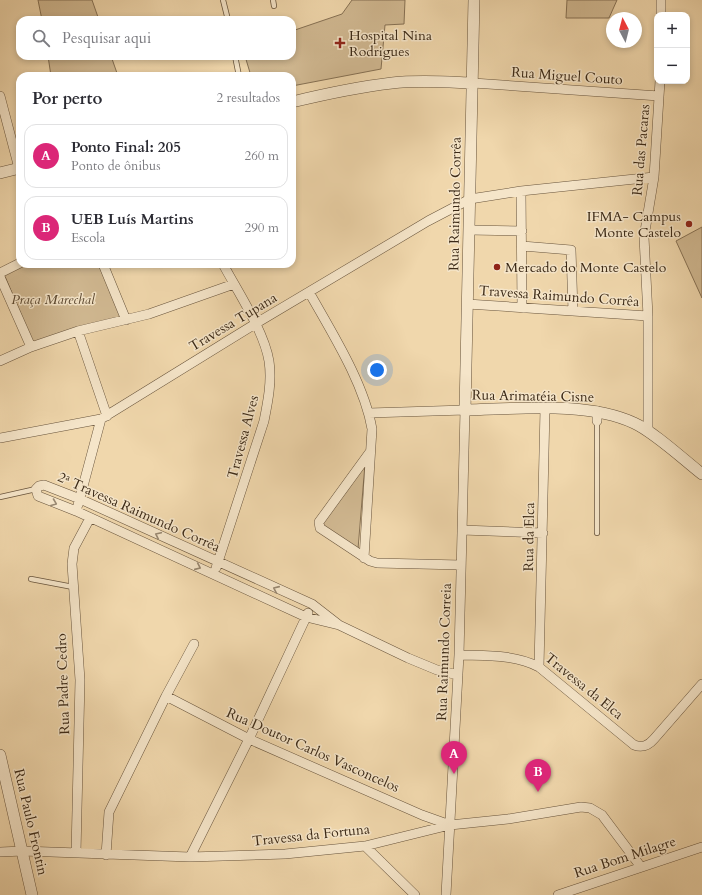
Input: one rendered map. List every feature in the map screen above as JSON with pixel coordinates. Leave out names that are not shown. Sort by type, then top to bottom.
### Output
[{"type":"street","name":"Rua Raimundo Corrêa","points":[[465,410],[474,0]]},
{"type":"street","points":[[661,0],[661,12]]},
{"type":"street","points":[[296,101],[349,89],[394,83],[473,83]]},
{"type":"street","name":"Rua Miguel Couto","points":[[473,83],[659,96]]},
{"type":"street","name":"Rua das Pacaras","points":[[648,432],[648,316],[644,237],[654,177],[660,84]]},
{"type":"street","points":[[0,96],[16,154]]},
{"type":"street","points":[[0,173],[16,170]]},
{"type":"street","name":"Travessa Tupana","points":[[0,438],[104,418],[255,324],[428,221],[470,199],[521,191],[654,177]]},
{"type":"street","points":[[521,191],[522,308]]},
{"type":"street","points":[[469,230],[522,231]]},
{"type":"street","points":[[522,246],[571,250],[573,311]]},
{"type":"street","points":[[0,272],[16,266]]},
{"type":"street","points":[[105,268],[126,320]]},
{"type":"street","name":"Travessa Alves","points":[[214,575],[250,469],[264,422],[269,397],[269,360],[262,338],[225,268]]},
{"type":"street","points":[[0,277],[31,347]]},
{"type":"street","points":[[0,361],[31,347],[78,331],[164,310],[234,284]]},
{"type":"street","points":[[309,292],[343,352],[369,414],[372,429],[364,558]]},
{"type":"street","name":"Travessa Raimundo Corrêa","points":[[467,304],[648,316]]},
{"type":"street","points":[[76,511],[104,418],[78,331]]},
{"type":"street","name":"Rua Arimatéia Cisne","points":[[369,414],[545,408],[597,416],[624,418],[635,423],[648,432],[702,474]]},
{"type":"street","name":"Rua da Elca","points":[[539,667],[545,408]]},
{"type":"street","name":"Rua Raimundo Correia","points":[[446,895],[454,774],[459,655],[465,410]]},
{"type":"street","points":[[371,451],[319,525],[324,531],[364,558],[377,563],[461,565]]},
{"type":"street","name":"2ª Travessa Raimundo Corrêa","points":[[44,485],[80,499],[218,563],[312,604],[339,625],[306,617],[76,511],[38,496],[36,489],[39,486],[44,485]]},
{"type":"street","name":"Rua Padre Cedro","points":[[76,853],[80,680],[72,587],[72,564],[74,548],[90,518]]},
{"type":"street","points":[[462,530],[543,533]]},
{"type":"street","points":[[190,857],[249,739],[312,604]]},
{"type":"street","points":[[339,625],[415,661],[438,670],[458,675]]},
{"type":"street","points":[[106,855],[109,812],[166,696],[194,644]]},
{"type":"street","name":"Travessa da Elca","points":[[459,655],[516,657],[539,667],[639,747],[645,746],[654,739],[702,684]]},
{"type":"street","name":"Rua Doutor Carlos Vasconcelos","points":[[166,696],[249,739],[422,815],[450,825]]},
{"type":"street","name":"Rua Paulo Frontin","points":[[0,755],[24,852],[32,895]]},
{"type":"street","name":"Travessa da Fortuna","points":[[0,852],[190,857],[285,854],[365,846],[450,825],[508,819],[573,808],[590,808],[602,814],[641,867]]},
{"type":"street","points":[[365,846],[415,895]]},
{"type":"street","name":"Rua Bom Milagre","points":[[558,895],[702,847]]},
{"type":"lane","points":[[223,0],[227,16]]},
{"type":"lane","points":[[273,0],[274,6]]},
{"type":"lane","points":[[236,60],[238,72]]},
{"type":"lane","points":[[597,416],[597,533]]},
{"type":"lane","points":[[0,497],[36,489]]},
{"type":"lane","points":[[31,579],[72,587]]},
{"type":"green space","points":[[38,0],[92,0],[98,16],[41,16]]},
{"type":"green space","points":[[352,0],[405,0],[404,24],[385,25],[381,69],[296,85],[296,72],[250,72],[246,60],[296,60],[296,30],[342,14]]},
{"type":"green space","points":[[567,0],[617,0],[612,12],[606,12],[606,18],[566,18]]},
{"type":"green space","points":[[49,60],[112,60],[117,72],[50,72]]},
{"type":"green space","points":[[702,227],[702,298],[676,241]]},
{"type":"green space","name":"Praça Marechal","points":[[17,268],[101,268],[122,316],[33,343],[4,274]]},
{"type":"green space","points":[[365,464],[358,549],[320,525]]},
{"type":"place","name":"Hospital Nina Rodrigues","points":[[340,43]]},
{"type":"place","name":"IFMA- Campus Monte Castelo","points":[[689,224]]},
{"type":"place","name":"Mercado do Monte Castelo","points":[[497,267]]},
{"type":"place","name":"Ponto Final: 205","points":[[454,774]]},
{"type":"place","name":"UEB Luís Martins","points":[[538,792]]}]
